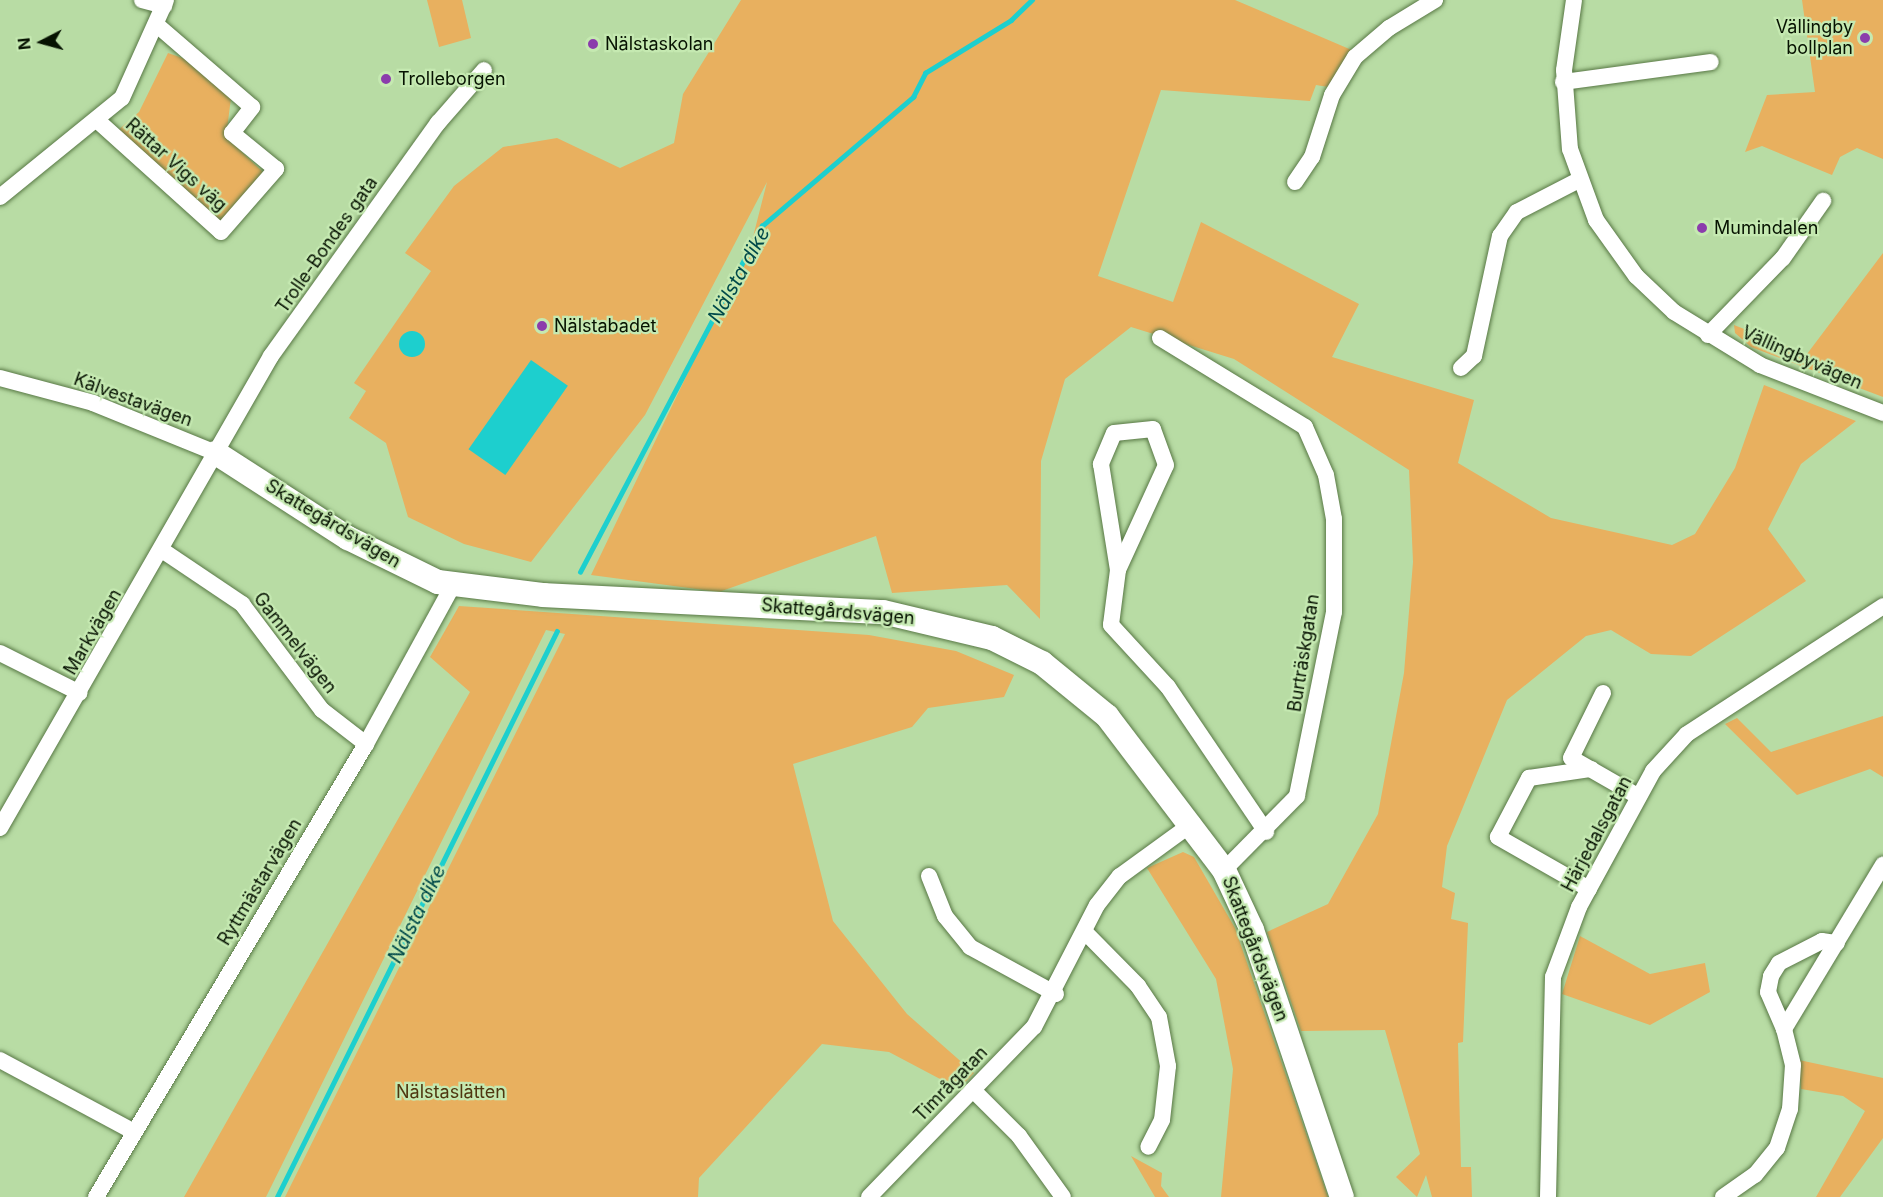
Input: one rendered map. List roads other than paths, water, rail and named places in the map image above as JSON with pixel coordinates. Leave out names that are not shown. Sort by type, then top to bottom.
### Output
[{"type":"street","name":"Rättar Vigs väg","points":[[0,197],[99,122],[123,98],[159,26],[165,3],[141,0]]},
{"type":"street","points":[[1295,182],[1312,157],[1332,95],[1355,57],[1415,4],[1435,0]]},
{"type":"street","name":"Vällingbyvägen","points":[[1574,0],[1563,82],[1564,115],[1579,180],[1596,220],[1636,276],[1708,335],[1760,365],[1883,412]]},
{"type":"street","name":"Rättar Vigs väg","points":[[99,122],[221,232],[276,169],[232,133],[252,106],[159,26]]},
{"type":"street","points":[[1563,82],[1711,62]]},
{"type":"street","name":"Trolle-Bondes gata","points":[[216,453],[271,356],[438,123],[484,70]]},
{"type":"street","points":[[1461,368],[1474,356],[1500,236],[1517,212],[1579,180]]},
{"type":"street","name":"Vällingbyvägen","points":[[1708,335],[1783,258],[1824,201]]},
{"type":"street","name":"Burträskgatan","points":[[1160,338],[1305,427],[1326,475],[1334,519],[1334,612],[1297,796],[1266,832],[1224,870]]},
{"type":"street","name":"Kälvestavägen","points":[[0,378],[93,403],[216,453]]},
{"type":"street","points":[[1118,570],[1166,465],[1153,429],[1114,433],[1101,464],[1118,570],[1112,625],[1168,687],[1266,832]]},
{"type":"street","name":"Markvägen","points":[[0,828],[80,693],[216,453]]},
{"type":"street","name":"Skattegårdsvägen","points":[[216,453],[348,538],[420,575],[453,585],[883,612],[992,638],[1042,663],[1107,716],[1193,824],[1224,870],[1264,963],[1342,1197]]},
{"type":"street","name":"Gammelvägen","points":[[162,550],[242,604],[322,710],[366,744]]},
{"type":"street","name":"Ryttmästarvägen","points":[[96,1197],[366,744],[453,585]]},
{"type":"street","name":"Härjedalsgatan","points":[[1548,1197],[1553,977],[1589,889],[1653,771],[1687,734],[1883,606]]},
{"type":"street","points":[[0,653],[80,693]]},
{"type":"street","points":[[1603,693],[1571,758],[1639,797]]},
{"type":"street","points":[[1589,889],[1498,837],[1529,778],[1590,770]]},
{"type":"street","name":"Timrågatan","points":[[869,1197],[1034,1027],[1056,994],[1085,932],[1120,876],[1193,824]]},
{"type":"street","points":[[1784,1029],[1883,865]]},
{"type":"street","points":[[929,876],[945,916],[970,947],[1056,994]]},
{"type":"street","points":[[1085,932],[1138,986],[1159,1017],[1168,1066],[1162,1120],[1148,1147]]},
{"type":"street","points":[[1724,1197],[1755,1175],[1777,1148],[1790,1109],[1793,1065],[1784,1029],[1768,992],[1771,976],[1779,963],[1822,941],[1838,943]]},
{"type":"street","points":[[0,1060],[134,1132]]},
{"type":"street","points":[[973,1090],[1019,1136],[1063,1197]]},
{"type":"water","points":[[412,331],[421,335],[425,344],[421,353],[412,357],[403,353],[399,344],[403,335]]},
{"type":"water","points":[[531,360],[568,386],[505,475],[468,449]]},
{"type":"waterway","name":"Nälsta dike","points":[[580,572],[762,226],[913,97],[925,73],[1011,20],[1032,0]]},
{"type":"waterway","name":"Nälsta dike","points":[[277,1197],[557,631]]},
{"type":"place","name":"Vällingby bollplan","points":[[1865,38]]},
{"type":"place","name":"Nälstaskolan","points":[[593,44]]},
{"type":"place","name":"Trolleborgen","points":[[386,79]]},
{"type":"place","name":"Mumindalen","points":[[1702,228]]},
{"type":"place","name":"Nälstabadet","points":[[542,326]]},
{"type":"park label","name":"Nälstaslätten","points":[[451,1092]]}]
